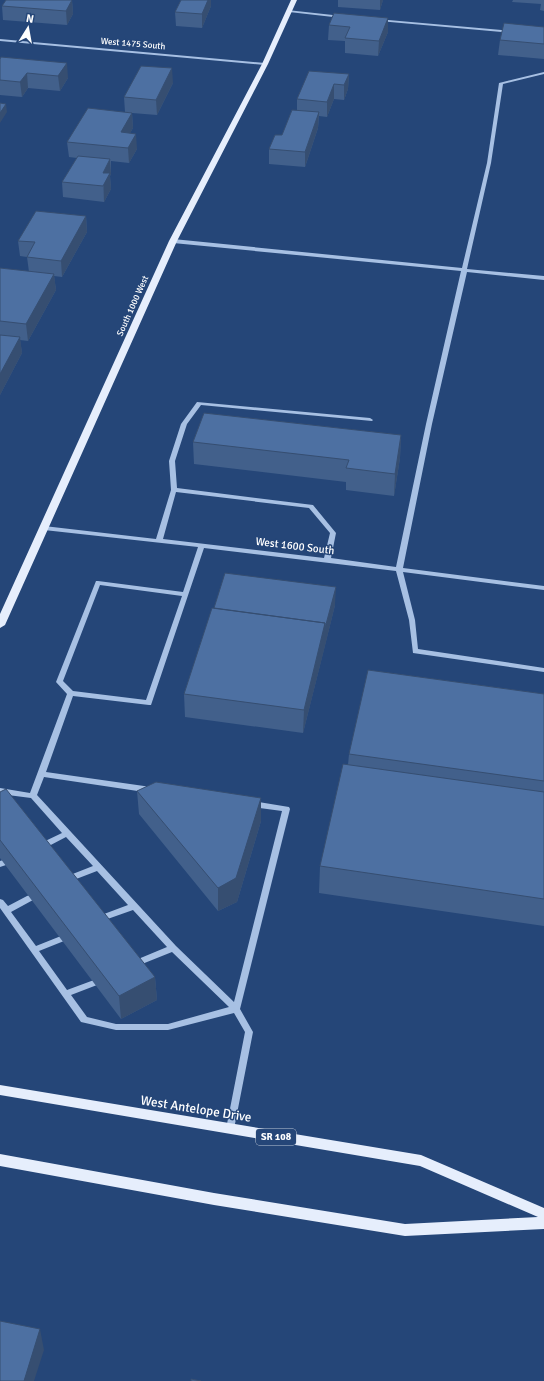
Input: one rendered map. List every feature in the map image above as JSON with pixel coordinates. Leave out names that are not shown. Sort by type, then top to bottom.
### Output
[{"type":"main road","name":"South 1000 West","points":[[0,625],[173,241],[264,64],[294,0]]},
{"type":"main road","name":"West Antelope Drive","points":[[0,1090],[421,1161],[544,1214]]},
{"type":"main road","points":[[0,1160],[198,1196],[405,1230],[544,1222]]},
{"type":"street","points":[[289,12],[345,17]]},
{"type":"street","points":[[377,20],[520,33]]},
{"type":"street","name":"West 1475 South","points":[[0,40],[264,64]]},
{"type":"street","points":[[544,73],[501,82],[489,164],[429,424],[399,570],[412,620],[415,651],[544,670]]},
{"type":"street","points":[[173,241],[544,278]]},
{"type":"street","points":[[159,541],[174,490],[172,461],[184,424],[199,403],[370,420]]},
{"type":"street","points":[[174,490],[312,506],[333,533],[327,560]]},
{"type":"street","name":"West 1600 South","points":[[44,528],[327,560],[544,588]]},
{"type":"street","points":[[185,594],[98,583],[59,682],[71,693],[149,703],[202,546]]},
{"type":"street","points":[[33,796],[71,693]]},
{"type":"street","points":[[41,774],[159,791]]},
{"type":"street","points":[[0,791],[33,796],[173,948],[236,1009],[249,1032],[230,1129]]},
{"type":"street","points":[[236,1009],[286,809],[246,803]]},
{"type":"street","points":[[38,848],[68,834]]},
{"type":"street","points":[[64,881],[98,867]]},
{"type":"street","points":[[6,911],[30,898]]},
{"type":"street","points":[[0,902],[84,1020],[116,1027],[168,1027],[236,1009]]},
{"type":"street","points":[[95,920],[134,906]]},
{"type":"street","points":[[34,950],[60,939]]},
{"type":"street","points":[[130,966],[173,948]]},
{"type":"street","points":[[66,994],[94,983]]},
{"type":"building","points":[[6,0],[72,0],[66,11],[2,6]]},
{"type":"building","points":[[181,0],[208,0],[202,14],[175,12]]},
{"type":"building","points":[[334,13],[388,18],[379,41],[345,38],[350,27],[329,25]]},
{"type":"building","points":[[504,23],[544,27],[544,44],[500,40]]},
{"type":"building","points":[[1,57],[67,63],[58,76],[27,73],[20,82],[0,80]]},
{"type":"building","points":[[141,66],[172,68],[156,100],[124,97]]},
{"type":"building","points":[[309,71],[349,74],[344,85],[334,84],[327,102],[297,99]]},
{"type":"building","points":[[0,103],[6,104],[0,113]]},
{"type":"building","points":[[88,108],[132,113],[121,132],[136,134],[128,148],[67,142]]},
{"type":"building","points":[[292,110],[319,112],[305,152],[269,149],[275,135],[282,135]]},
{"type":"building","points":[[78,156],[110,159],[103,173],[110,173],[103,186],[62,182]]},
{"type":"building","points":[[36,211],[86,216],[61,261],[27,257],[35,242],[18,241]]},
{"type":"building","points":[[0,268],[54,274],[26,324],[0,321]]},
{"type":"building","points":[[0,335],[20,337],[0,374]]},
{"type":"building","points":[[204,413],[401,435],[395,474],[346,468],[349,460],[193,442]]},
{"type":"building","points":[[225,573],[336,587],[325,628],[325,623],[214,608]]},
{"type":"building","points":[[212,608],[325,623],[304,710],[184,694]]},
{"type":"building","points":[[368,670],[544,694],[544,781],[349,754]]},
{"type":"building","points":[[343,764],[544,792],[544,899],[320,866]]},
{"type":"building","points":[[156,782],[261,798],[236,878],[218,888],[137,791]]},
{"type":"building","points":[[6,789],[155,977],[119,996],[0,840],[0,792]]},
{"type":"building","points":[[0,1321],[40,1329],[24,1381],[0,1381]]}]
